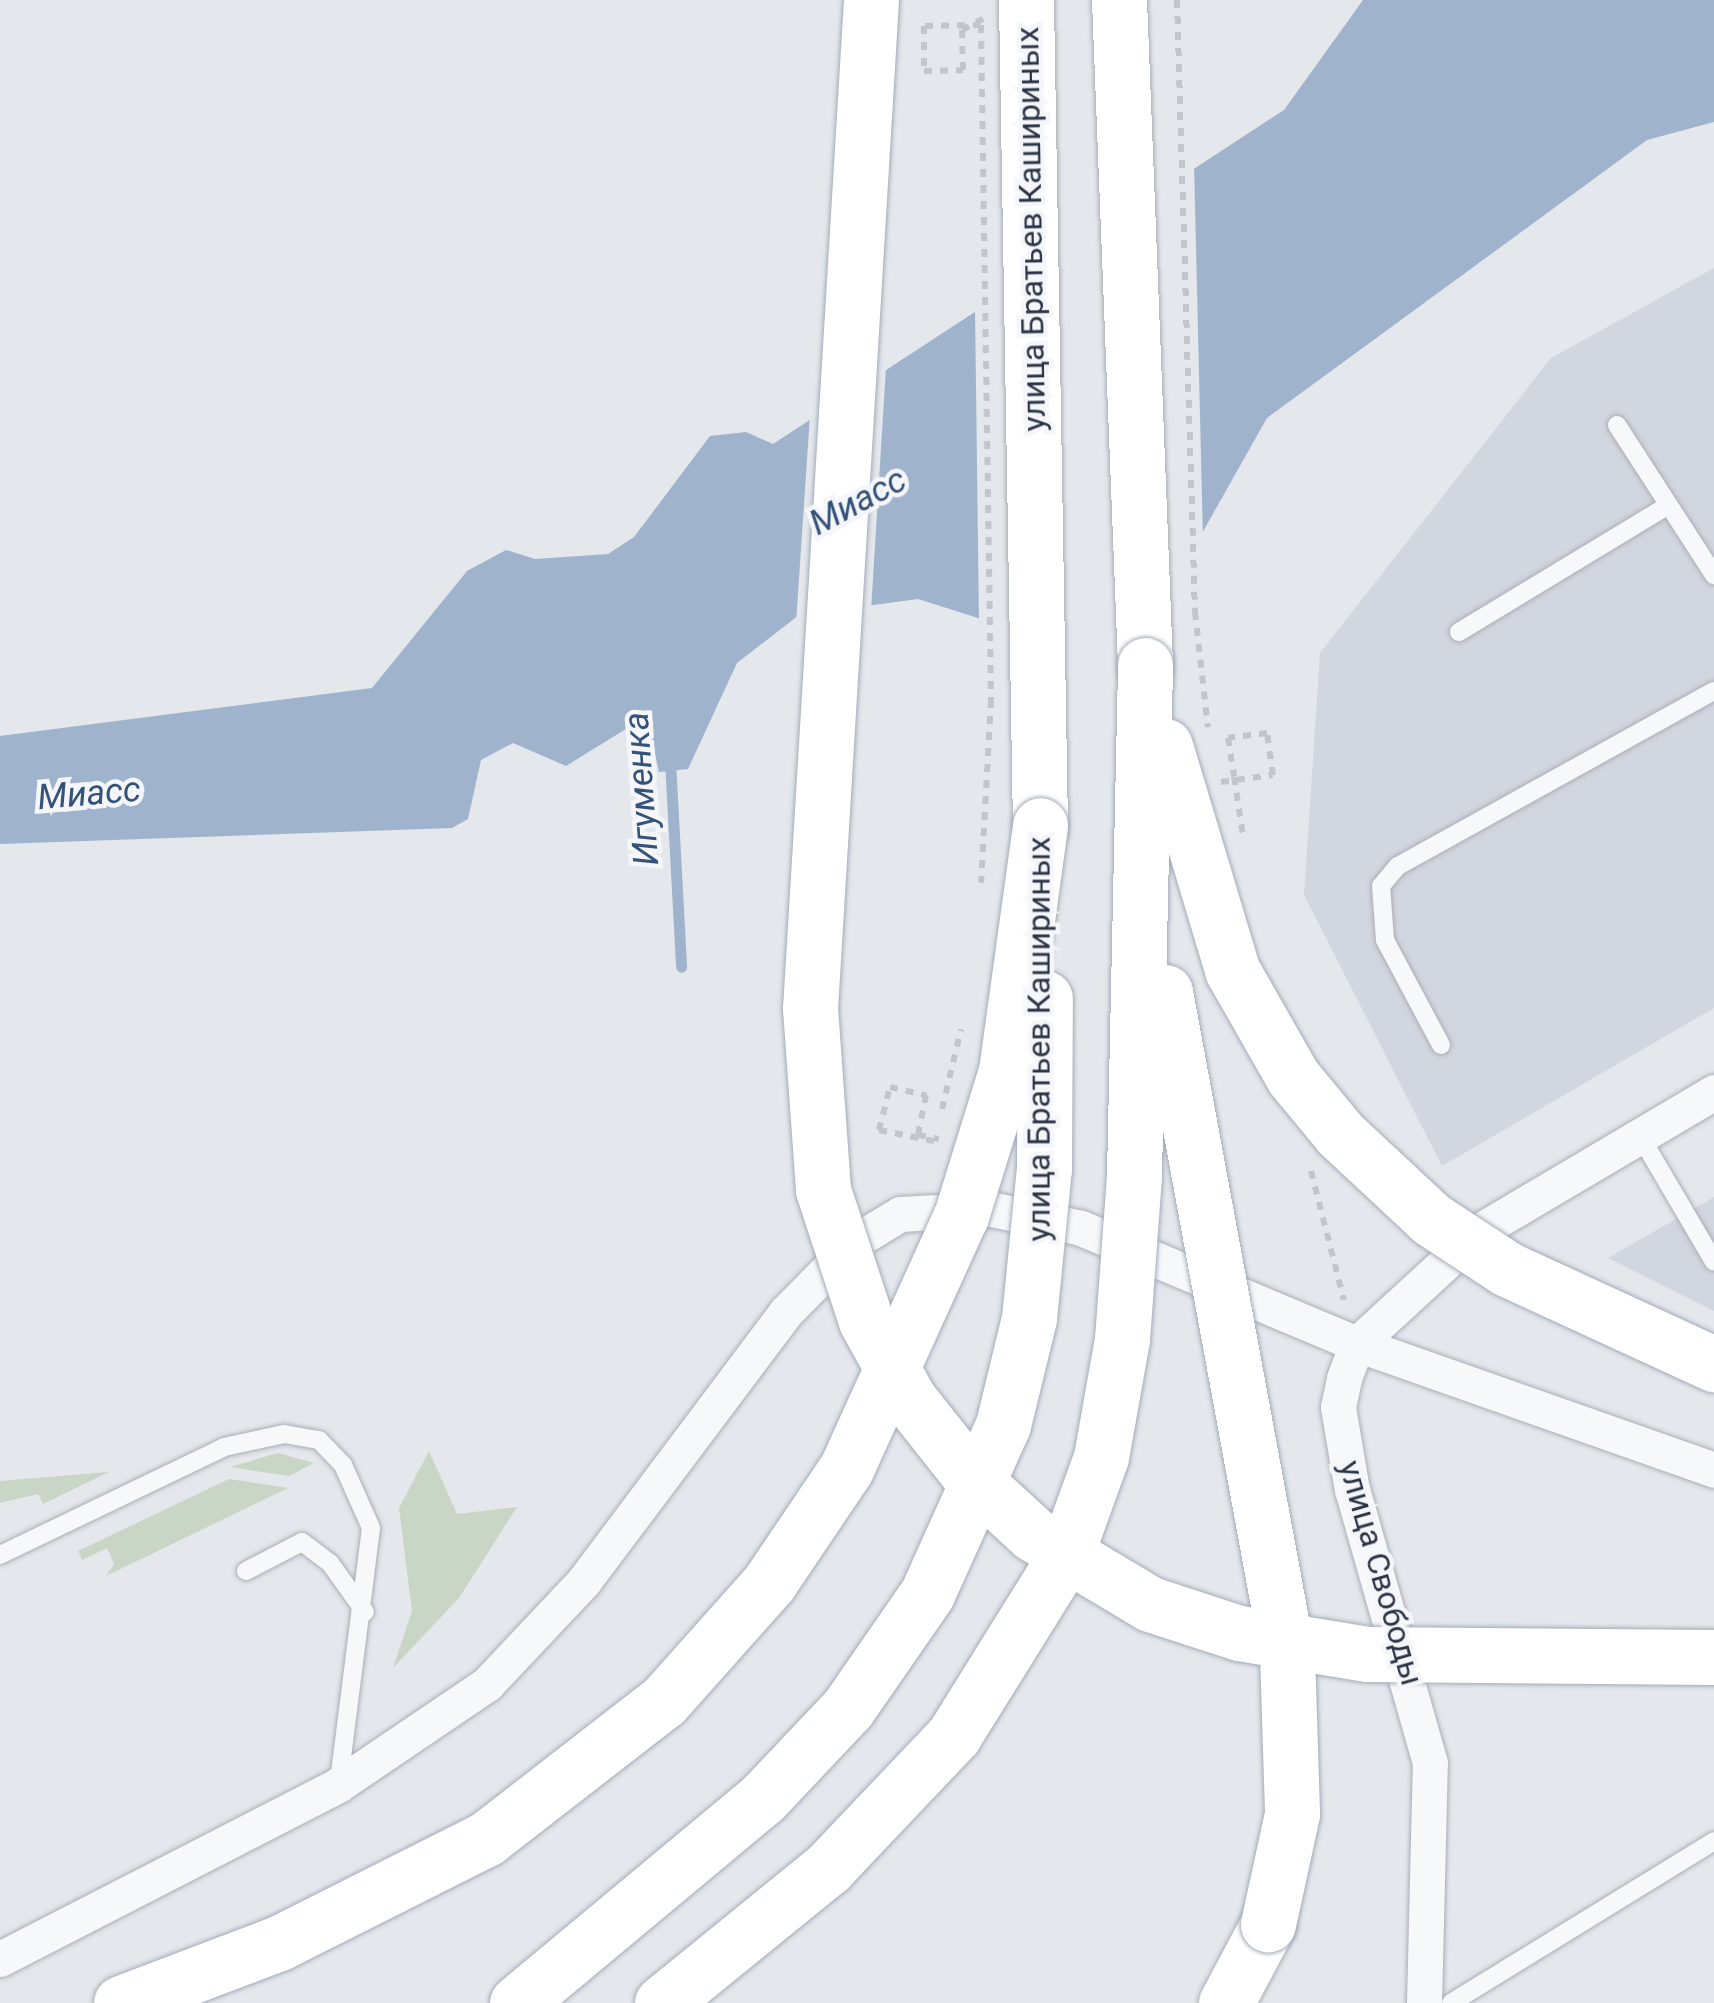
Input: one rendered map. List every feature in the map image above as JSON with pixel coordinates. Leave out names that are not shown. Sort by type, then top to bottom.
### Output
[{"type":"main road","points":[[871,0],[810,1008],[823,1190],[866,1321],[909,1399],[984,1490],[1070,1559],[1150,1604],[1238,1633],[1368,1654],[1714,1657]]},
{"type":"main road","points":[[662,2003],[828,1868],[917,1776],[1006,1661],[1064,1557],[1101,1457],[1122,1340],[1144,856],[1145,665],[1119,0]]},
{"type":"main road","name":"улица Братьев Кашириных","points":[[517,2003],[810,1750],[879,1669],[966,1516],[1003,1425],[1040,1244],[1040,825],[1003,12]]},
{"type":"main road","points":[[1145,665],[1197,877],[1232,970],[1293,1077],[1431,1219],[1589,1313],[1714,1364]]},
{"type":"main road","points":[[121,2003],[280,1943],[486,1839],[664,1700],[770,1583],[846,1468],[924,1314],[960,1216],[1006,1071],[1040,825]]},
{"type":"main road","points":[[1144,856],[1286,1653],[1292,1814],[1268,1924],[1226,2003]]},
{"type":"street","points":[[1357,1344],[1481,1230],[1714,1092]]},
{"type":"street","points":[[2,1954],[338,1785],[416,1739],[524,1649],[786,1312],[858,1240],[900,1214],[991,1208],[1081,1228],[1357,1344],[1714,1470]]},
{"type":"street","name":"улица Свободы","points":[[1357,1344],[1338,1407],[1352,1490],[1430,1763],[1424,2003]]},
{"type":"lane","points":[[1617,425],[1714,575]]},
{"type":"lane","points":[[1459,632],[1668,506]]},
{"type":"lane","points":[[1441,1046],[1385,940],[1381,886],[1398,866],[1714,691]]},
{"type":"lane","points":[[1639,1134],[1714,1262]]},
{"type":"lane","points":[[0,1554],[224,1447],[284,1434],[318,1440],[350,1480],[371,1528],[365,1612],[338,1785]]},
{"type":"lane","points":[[246,1571],[302,1542],[330,1563],[365,1612]]},
{"type":"lane","points":[[1451,2003],[1714,1841]]},
{"type":"path","points":[[1176,0],[1195,612],[1210,746]]},
{"type":"path","points":[[962,30],[963,70],[924,71],[924,26],[1003,12],[991,700],[980,897]]},
{"type":"path","points":[[1216,783],[1273,774],[1267,733],[1228,738],[1234,777]]},
{"type":"path","points":[[1213,765],[1220,800]]},
{"type":"path","points":[[918,1135],[926,1095],[890,1087],[879,1130],[934,1141],[965,1016]]},
{"type":"shaded area","points":[[1714,268],[1714,1008],[1442,1166],[1304,895],[1320,653],[1551,358]]},
{"type":"shaded area","points":[[1714,1197],[1714,1311],[1608,1258],[1688,1212]]},
{"type":"green space","points":[[429,1451],[457,1514],[517,1507],[459,1598],[393,1668],[412,1611],[399,1508]]},
{"type":"green space","points":[[278,1453],[314,1463],[289,1476],[230,1467]]},
{"type":"green space","points":[[109,1472],[43,1504],[38,1494],[0,1503],[0,1481]]},
{"type":"green space","points":[[229,1479],[288,1488],[106,1576],[114,1564],[107,1548],[82,1560],[78,1551]]},
{"type":"water","name":"Миасс","points":[[1363,0],[1714,0],[1714,122],[1647,140],[1267,418],[1188,558],[997,624],[918,599],[799,615],[737,663],[688,769],[659,772],[647,716],[566,766],[513,743],[481,760],[468,819],[452,828],[0,844],[0,736],[372,688],[467,571],[506,550],[535,559],[608,554],[634,537],[710,436],[746,432],[773,444],[1284,110]]},
{"type":"pier","points":[[1194,164],[1203,541],[1191,561],[1075,634],[979,624],[975,308]]},
{"type":"pier","points":[[886,367],[871,610],[796,623],[810,415]]},
{"type":"waterway","name":"Игуменка","points":[[670,761],[681,967]]}]
